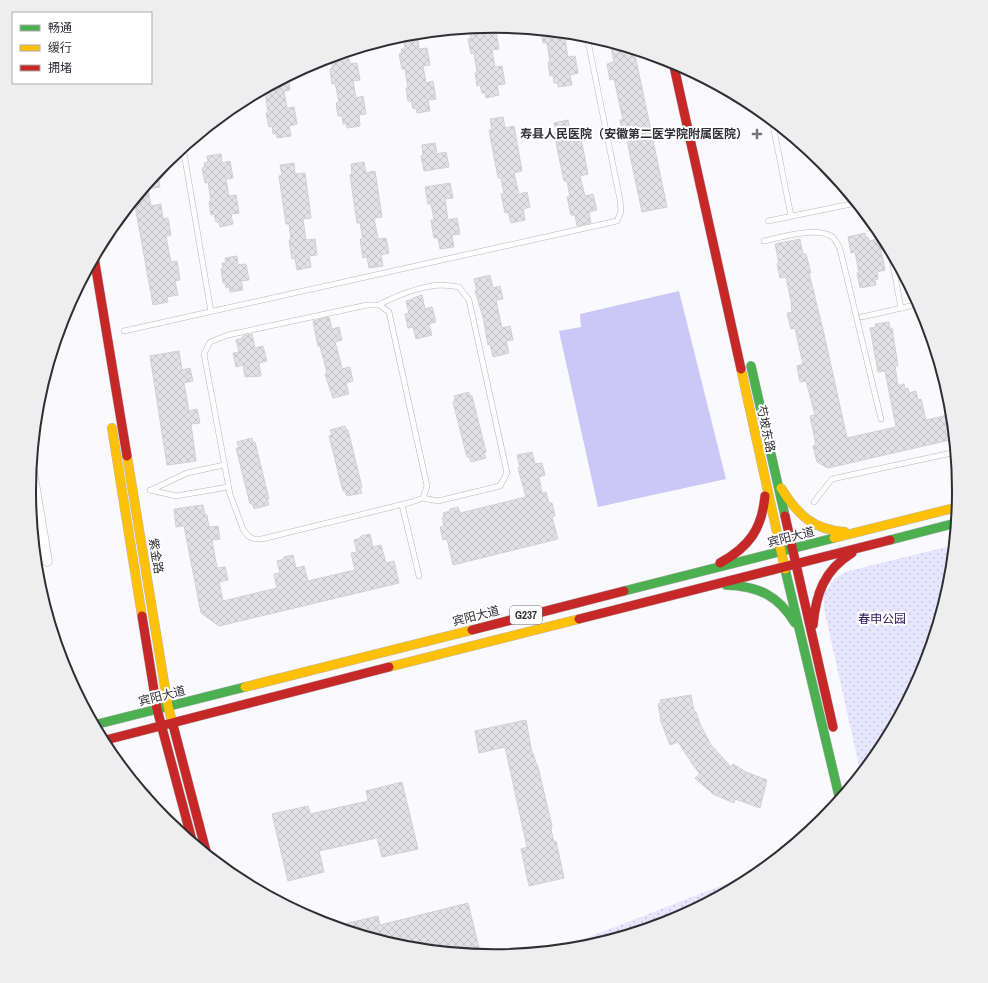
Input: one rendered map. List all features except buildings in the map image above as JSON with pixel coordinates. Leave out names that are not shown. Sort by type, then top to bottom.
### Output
[{"type":"main road","name":"芍坡东路","points":[[675,71],[781,552],[839,794]]},
{"type":"main road","points":[[686,75],[689,91]]},
{"type":"main road","name":"紫金路","points":[[95,265],[168,706],[205,847]]},
{"type":"main road","name":"芍坡东路","points":[[748,354],[835,736]]},
{"type":"main road","name":"紫金路","points":[[110,420],[157,709],[191,835]]},
{"type":"main road","points":[[776,478],[786,496],[798,511],[811,523],[825,530],[858,532]]},
{"type":"main road","points":[[709,569],[726,561],[742,550],[754,535],[764,507],[766,481]]},
{"type":"main road","name":"宾阳大道","points":[[99,725],[952,508]]},
{"type":"main road","name":"G237","points":[[109,740],[952,524]]},
{"type":"main road","points":[[812,636],[814,612],[819,590],[826,576],[836,564],[847,555],[864,547]]},
{"type":"main road","points":[[711,585],[749,587],[767,592],[789,613],[801,637]]},
{"type":"street","points":[[36,495],[47,561]]},
{"type":"lane","points":[[124,331],[617,221],[621,212],[620,200],[588,43]]},
{"type":"lane","points":[[774,129],[791,216]]},
{"type":"lane","points":[[184,154],[211,312]]},
{"type":"lane","points":[[768,221],[851,204]]},
{"type":"lane","points":[[764,241],[800,233],[822,233],[832,236],[840,249],[881,419]]},
{"type":"lane","points":[[893,266],[901,308]]},
{"type":"lane","points":[[440,285],[459,287],[469,300],[507,473],[500,486],[438,500],[423,498],[402,505],[262,539],[254,539],[248,536],[243,529],[230,494],[224,465],[204,354],[210,342],[235,333],[366,305],[379,305],[410,291],[440,285]]},
{"type":"lane","points":[[379,305],[388,312],[427,486],[423,498]]},
{"type":"lane","points":[[862,317],[913,305]]},
{"type":"lane","points":[[814,502],[832,479],[951,453]]},
{"type":"lane","points":[[224,465],[187,473],[150,490],[176,496],[228,487]]},
{"type":"lane","points":[[402,505],[419,576]]},
{"type":"green space","name":"春申公园","points":[[949,546],[944,581],[937,610],[918,667],[891,721],[860,769],[824,609],[824,594],[835,578],[848,571]]},
{"type":"green space","points":[[741,878],[697,903],[641,926],[575,942]]},
{"type":"shaded area","points":[[679,291],[726,479],[598,507],[559,331],[581,327],[580,314]]},
{"type":"traffic: fast","points":[[751,366],[785,516]]},
{"type":"traffic: fast","points":[[890,540],[952,524]]},
{"type":"traffic: fast","points":[[624,591],[834,538]]},
{"type":"traffic: fast","points":[[785,569],[839,794]]},
{"type":"traffic: fast","points":[[726,585],[748,587],[766,594],[782,605],[795,623]]},
{"type":"traffic: fast","points":[[99,724],[245,687]]},
{"type":"traffic: slow","points":[[741,369],[785,569]]},
{"type":"traffic: slow","points":[[112,428],[142,616]]},
{"type":"traffic: slow","points":[[127,456],[168,706],[173,725]]},
{"type":"traffic: slow","points":[[781,488],[793,506],[807,519],[824,528],[845,532]]},
{"type":"traffic: slow","points":[[834,538],[952,508]]},
{"type":"traffic: slow","points":[[389,667],[579,619]]},
{"type":"traffic: slow","points":[[245,687],[472,630]]},
{"type":"traffic: jam","points":[[675,71],[741,369]]},
{"type":"traffic: jam","points":[[95,265],[127,456]]},
{"type":"traffic: jam","points":[[720,563],[739,550],[752,536],[761,518],[765,496]]},
{"type":"traffic: jam","points":[[785,516],[833,727]]},
{"type":"traffic: jam","points":[[579,619],[890,540]]},
{"type":"traffic: jam","points":[[813,625],[816,603],[823,584],[835,567],[852,553]]},
{"type":"traffic: jam","points":[[472,630],[624,591]]},
{"type":"traffic: jam","points":[[142,616],[157,709],[191,835]]},
{"type":"traffic: jam","points":[[109,739],[389,667]]},
{"type":"traffic: jam","points":[[173,725],[205,847]]},
{"type":"place","name":"寿县人民医院（安徽第二医学院附属医院）","points":[[757,134]]}]
